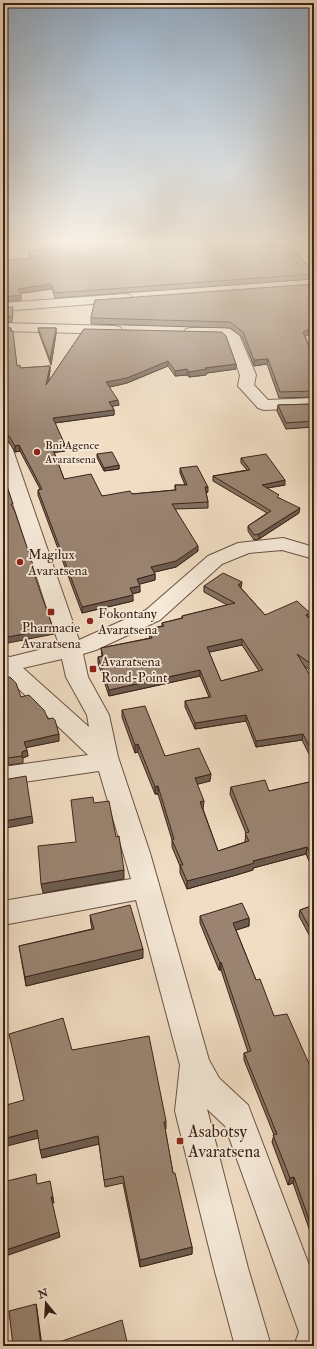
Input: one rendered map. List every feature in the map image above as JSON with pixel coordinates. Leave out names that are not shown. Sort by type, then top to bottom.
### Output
[{"type":"street","points":[[3,328],[130,330]]},
{"type":"street","points":[[177,332],[225,332],[234,338],[248,375],[246,386],[264,405],[314,403]]},
{"type":"street","points":[[3,447],[71,649],[77,677],[98,715],[107,759],[137,853],[195,1065],[208,1089],[237,1116],[314,1326]]},
{"type":"street","points":[[5,663],[88,645],[153,615],[215,560],[245,547],[283,544],[314,553]]},
{"type":"street","points":[[5,663],[107,759]]},
{"type":"street","points":[[3,776],[107,759]]},
{"type":"street","points":[[3,913],[146,887]]},
{"type":"street","points":[[195,1065],[191,1111],[231,1268],[253,1346]]},
{"type":"street","points":[[312,1346],[314,1339]]},
{"type":"building","points":[[3,307],[13,307],[12,317],[3,317]]},
{"type":"building","points":[[93,307],[314,307],[314,327],[303,332],[314,358],[314,391],[280,392],[268,359],[254,360],[243,332],[230,322],[91,318]]},
{"type":"building","points":[[3,327],[11,328],[10,331],[13,331],[17,366],[20,365],[20,368],[50,366],[46,385],[84,329],[222,332],[226,336],[236,364],[205,368],[207,369],[189,372],[187,369],[175,371],[168,361],[127,378],[106,382],[118,400],[109,402],[114,410],[53,418],[65,445],[52,447],[64,479],[91,474],[102,496],[130,491],[132,494],[176,490],[175,485],[187,485],[180,468],[197,466],[208,487],[205,487],[208,502],[172,504],[198,546],[176,561],[151,567],[155,574],[137,579],[140,586],[130,588],[133,595],[82,607],[38,490],[42,489],[19,445],[15,446],[9,436],[3,436]]},
{"type":"building","points":[[38,328],[56,328],[50,360]]},
{"type":"building","points":[[314,404],[314,421],[286,423],[278,405]]},
{"type":"building","points":[[112,452],[119,465],[104,468],[97,454]]},
{"type":"building","points":[[266,454],[285,480],[262,485],[279,495],[277,497],[300,508],[259,534],[254,535],[248,526],[271,511],[213,476],[250,470],[241,458]]},
{"type":"building","points":[[7,486],[13,504],[11,504],[34,568],[32,568],[53,628],[3,638],[3,487]]},
{"type":"building","points":[[223,573],[242,582],[238,585],[265,615],[297,601],[310,613],[306,615],[314,624],[314,666],[297,654],[314,682],[314,756],[303,734],[256,741],[246,715],[195,723],[185,701],[211,697],[200,670],[109,690],[98,657],[103,656],[101,648],[152,638],[149,629],[164,626],[162,623],[183,618],[182,616],[235,603],[204,586]],"holes":[[[242,639],[263,670],[221,681],[207,647]]]},
{"type":"building","points":[[10,677],[16,683],[21,697],[29,695],[44,710],[48,719],[53,718],[55,720],[59,734],[24,742],[27,750],[22,752],[22,756],[8,758],[3,743],[3,678]]},
{"type":"building","points":[[145,706],[165,756],[199,748],[211,774],[195,778],[204,801],[200,802],[218,851],[249,841],[245,833],[249,832],[231,787],[265,780],[269,791],[314,781],[314,853],[311,854],[307,847],[253,861],[254,863],[234,869],[187,881],[180,865],[183,865],[172,840],[174,839],[158,786],[155,787],[138,744],[135,745],[122,710]]},
{"type":"building","points":[[26,776],[32,816],[5,821],[3,805],[3,780]]},
{"type":"building","points":[[93,797],[94,803],[109,801],[116,837],[119,836],[124,870],[41,884],[38,846],[76,842],[71,800]]},
{"type":"building","points":[[242,903],[249,918],[233,923],[256,980],[260,979],[274,1016],[287,1014],[314,1075],[314,1228],[312,1228],[294,1177],[290,1178],[273,1135],[277,1134],[244,1053],[251,1051],[221,962],[220,963],[200,916]]},
{"type":"building","points":[[130,905],[143,949],[25,977],[19,946],[94,929],[90,915]]},
{"type":"building","points":[[314,905],[314,936],[300,910]]},
{"type":"building","points":[[63,1018],[72,1050],[149,1036],[166,1121],[164,1122],[173,1173],[175,1173],[192,1247],[140,1260],[123,1176],[104,1180],[98,1136],[40,1150],[37,1130],[3,1139],[3,1106],[24,1100],[9,1034]]},
{"type":"building","points":[[36,1174],[37,1184],[50,1181],[53,1197],[51,1197],[59,1232],[3,1251],[3,1182]]},
{"type":"building","points":[[36,1304],[41,1346],[13,1346],[9,1311]]},
{"type":"building","points":[[122,1320],[128,1346],[48,1346]]},
{"type":"place","name":"Bni Agence Avaratsena","points":[[37,452]]},
{"type":"place","name":"Magilux Avaratsena","points":[[20,562]]},
{"type":"place","name":"Pharmacie Avaratsena","points":[[51,612]]},
{"type":"place","name":"Fokontany Avaratsena","points":[[90,621]]},
{"type":"place","name":"Avaratsena Rond-Point","points":[[93,669]]},
{"type":"place","name":"Asabotsy Avaratsena","points":[[180,1141]]}]
